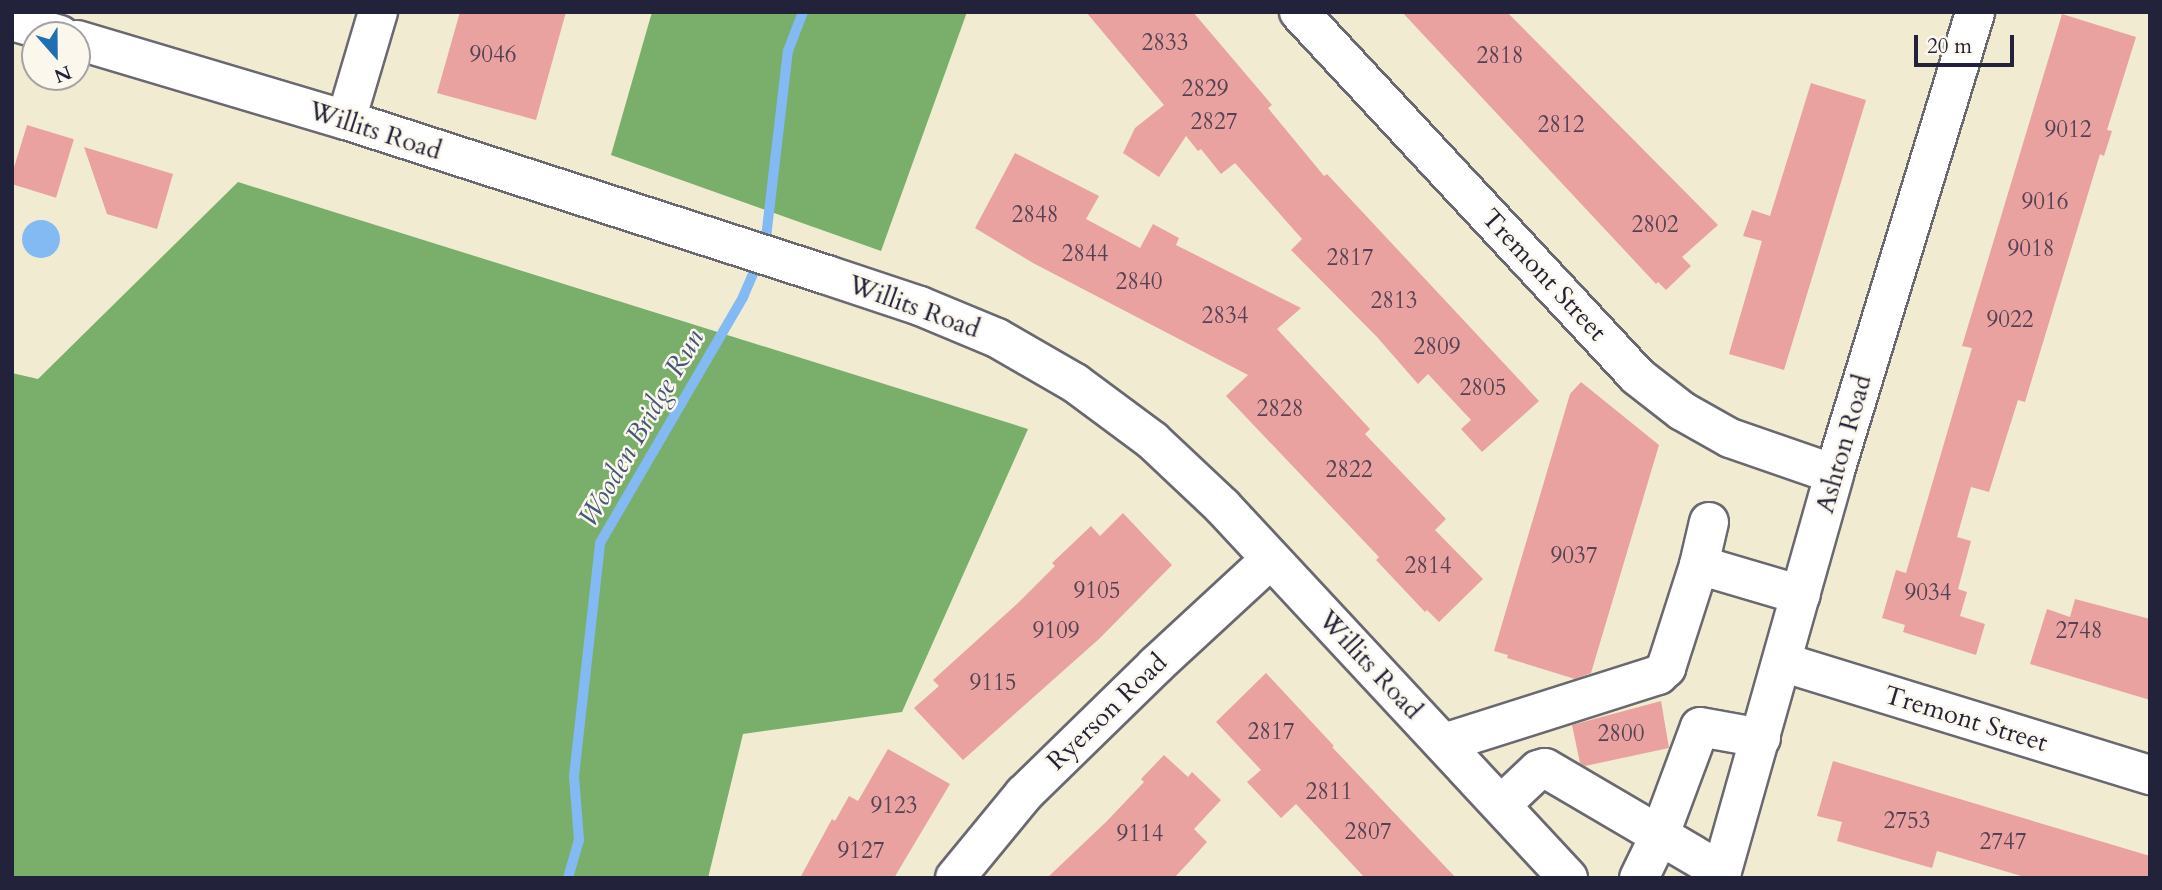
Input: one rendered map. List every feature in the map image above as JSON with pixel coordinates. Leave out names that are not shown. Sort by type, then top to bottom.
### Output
[{"type":"street","points":[[346,120],[378,12]]},
{"type":"street","name":"Tremont Street","points":[[1299,12],[1637,376],[1682,411],[1730,438],[1834,474]]},
{"type":"street","name":"Ashton Road","points":[[1721,875],[1834,474],[1975,12]]},
{"type":"street","name":"Willits Road","points":[[91,44],[346,120],[920,306],[984,333],[1075,383],[1153,441],[1222,506],[1568,878]]},
{"type":"street","points":[[1444,743],[1658,675],[1666,668],[1699,565],[1709,522]]},
{"type":"street","name":"Ryerson Road","points":[[955,878],[1024,794],[1156,664],[1271,559]]},
{"type":"street","points":[[1699,565],[1801,595]]},
{"type":"street","name":"Tremont Street","points":[[1782,663],[2150,775]]},
{"type":"street","points":[[1639,878],[1659,837],[1700,727],[1760,738]]},
{"type":"street","points":[[1501,805],[1538,770],[1545,768],[1721,875]]},
{"type":"green space","points":[[652,12],[967,12],[881,251],[611,155]]},
{"type":"green space","points":[[238,182],[1028,429],[902,712],[743,734],[708,878],[12,878],[12,373],[38,379]]},
{"type":"water","points":[[41,220],[54,226],[60,239],[54,252],[41,258],[28,252],[22,239],[28,226]]},
{"type":"building","points":[[460,12],[566,12],[536,120],[437,93]]},
{"type":"building","points":[[1086,12],[1193,12],[1272,105],[1268,108],[1324,176],[1327,174],[1539,401],[1482,452],[1461,429],[1471,420],[1428,374],[1418,384],[1377,337],[1291,250],[1302,239],[1235,163],[1221,174],[1201,149],[1198,151],[1186,136],[1159,177],[1123,153],[1135,128],[1164,105]]},
{"type":"building","points":[[1402,12],[1507,12],[1718,225],[1682,257],[1691,266],[1666,290],[1658,282],[1656,284]]},
{"type":"building","points":[[2062,14],[2136,37],[2107,130],[2112,131],[2104,156],[2100,154],[2025,402],[2018,400],[1989,492],[1971,487],[1957,537],[1971,541],[1958,589],[1967,592],[1960,616],[1985,624],[1976,655],[1903,632],[1905,625],[1882,618],[1896,570],[1906,573],[1972,348],[1962,346]]},
{"type":"building","points":[[1811,83],[1866,100],[1784,370],[1729,354],[1762,241],[1743,236],[1752,210],[1770,216]]},
{"type":"building","points":[[27,125],[74,139],[56,198],[12,184],[12,174]]},
{"type":"building","points":[[84,147],[173,174],[157,229],[107,214]]},
{"type":"building","points":[[1015,153],[1099,196],[1086,219],[1140,248],[1153,224],[1179,238],[1176,245],[1301,308],[1277,329],[1370,429],[1365,434],[1446,519],[1435,530],[1483,579],[1439,622],[1427,610],[1425,612],[1376,560],[1379,557],[1226,396],[1248,375],[1033,263],[975,228]]},
{"type":"building","points":[[1581,382],[1659,445],[1591,673],[1575,679],[1507,658],[1508,655],[1494,651],[1570,394]]},
{"type":"building","points":[[1123,513],[1172,565],[1099,639],[963,760],[914,708],[939,686],[933,680],[1019,602],[1055,566],[1052,563],[1091,526],[1100,536]]},
{"type":"building","points":[[2075,599],[2150,619],[2150,700],[2030,664],[2047,609],[2070,617]]},
{"type":"building","points":[[1266,673],[1456,878],[1365,878],[1296,804],[1281,818],[1247,782],[1261,770],[1216,722]]},
{"type":"building","points":[[1661,701],[1669,748],[1585,766],[1580,763],[1572,725]]},
{"type":"building","points":[[888,749],[950,784],[894,878],[800,878],[832,819],[835,821],[849,796],[858,801]]},
{"type":"building","points":[[1164,755],[1188,777],[1192,772],[1221,800],[1194,829],[1207,842],[1174,878],[1047,878],[1107,821],[1144,782],[1141,779]]},
{"type":"building","points":[[1833,761],[2150,856],[2150,878],[2028,878],[1937,851],[1932,868],[1837,841],[1842,822],[1817,816]]},
{"type":"waterway","name":"Wooden Bridge Run","points":[[765,246],[788,51],[803,12]]},
{"type":"waterway","name":"Wooden Bridge Run","points":[[568,878],[579,840],[574,776],[600,543],[743,297],[759,260]]}]
